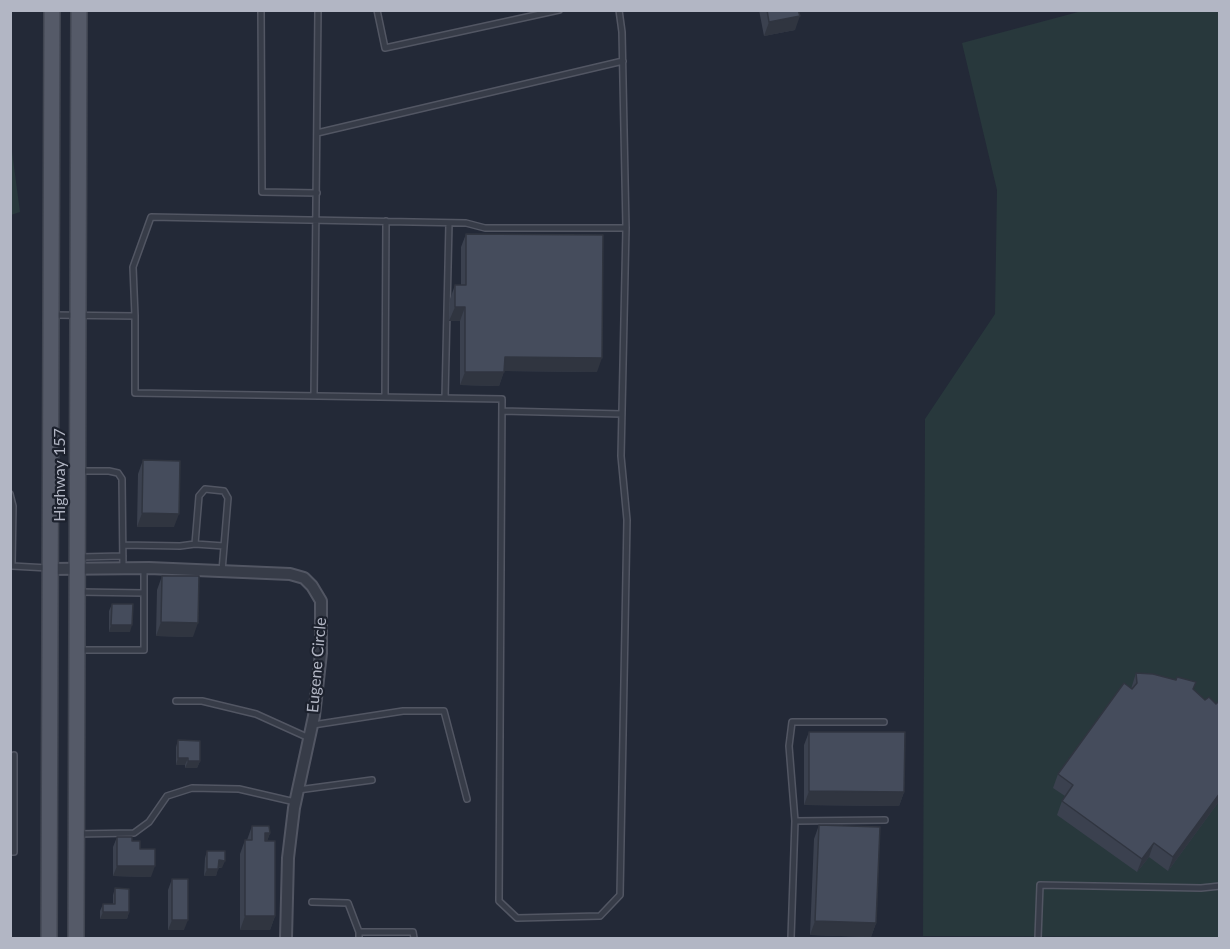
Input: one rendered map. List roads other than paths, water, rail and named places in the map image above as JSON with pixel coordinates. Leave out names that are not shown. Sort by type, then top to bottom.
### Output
[{"type":"main road","name":"Highway 157","points":[[49,939],[52,10]]},
{"type":"main road","name":"Highway 157","points":[[76,939],[79,10]]},
{"type":"street","name":"Eugene Circle","points":[[50,568],[78,563],[123,568],[290,574],[304,578],[312,586],[321,601],[321,653],[312,725],[297,796],[288,858],[286,939]]},
{"type":"lane","points":[[261,10],[262,192],[317,193]]},
{"type":"lane","points":[[314,396],[318,10]]},
{"type":"lane","points":[[377,10],[385,48],[559,10]]},
{"type":"lane","points":[[619,10],[623,61],[626,228],[621,456],[627,520],[620,895],[600,916],[518,918],[499,901],[502,399],[135,393],[135,316],[132,267],[151,217],[466,223],[485,228],[626,228]]},
{"type":"lane","points":[[317,133],[623,61]]},
{"type":"lane","points":[[385,397],[386,221]]},
{"type":"lane","points":[[445,398],[449,223]]},
{"type":"lane","points":[[52,315],[135,316]]},
{"type":"lane","points":[[502,411],[622,414]]},
{"type":"lane","points":[[78,471],[109,471],[118,473],[122,479],[123,568]]},
{"type":"lane","points":[[195,544],[199,496],[205,489],[224,491],[228,498],[222,571]]},
{"type":"lane","points":[[10,494],[13,507],[11,566],[50,568]]},
{"type":"lane","points":[[123,544],[224,546]]},
{"type":"lane","points":[[78,563],[123,556]]},
{"type":"lane","points":[[78,650],[144,650],[144,568]]},
{"type":"lane","points":[[78,592],[144,593]]},
{"type":"lane","points":[[176,701],[202,701],[256,714],[309,738]]},
{"type":"lane","points":[[312,725],[403,711],[444,711],[467,799]]},
{"type":"lane","points":[[791,939],[795,821],[789,746],[792,722],[884,722]]},
{"type":"lane","points":[[10,852],[14,852],[15,755]]},
{"type":"lane","points":[[76,834],[134,833],[149,822],[167,796],[192,788],[239,789],[297,796],[372,780]]},
{"type":"lane","points":[[795,821],[885,820]]},
{"type":"lane","points":[[1038,939],[1040,885],[1201,888],[1220,886]]},
{"type":"lane","points":[[312,902],[348,903],[359,935],[413,932],[414,939]]}]
